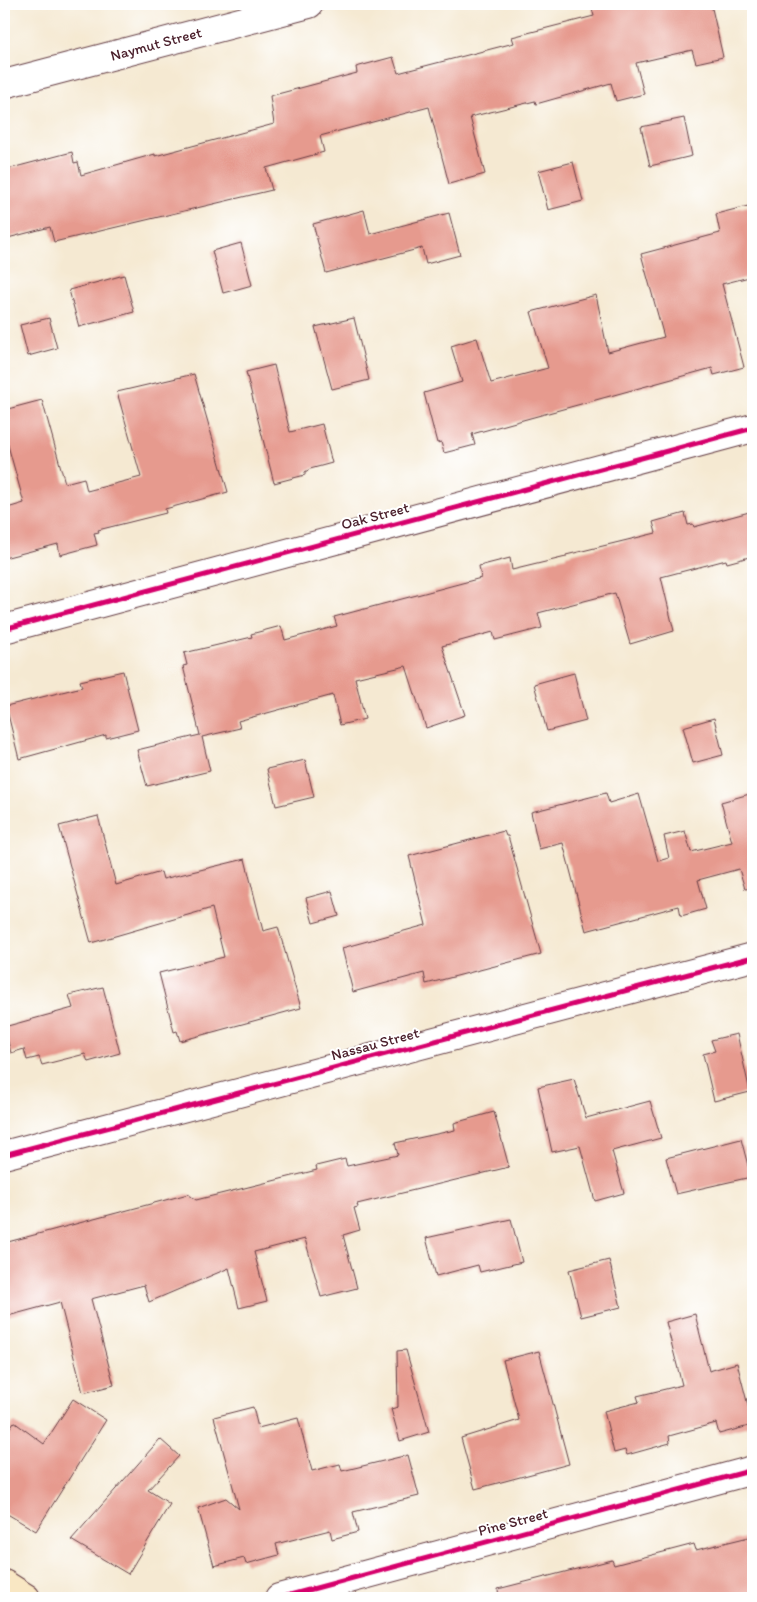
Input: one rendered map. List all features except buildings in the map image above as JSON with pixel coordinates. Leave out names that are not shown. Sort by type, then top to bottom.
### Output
[{"type":"main road","points":[[4,1584],[26,1598]]},
{"type":"street","name":"Naymut Street","points":[[4,84],[309,4]]},
{"type":"street","name":"Oak Street","points":[[4,629],[753,428]]},
{"type":"street","name":"Nassau Street","points":[[4,1155],[753,957]]},
{"type":"street","name":"Pine Street","points":[[279,1598],[753,1470]]},
{"type":"cycle path","points":[[4,629],[753,428]]},
{"type":"cycle path","points":[[4,1155],[753,957]]},
{"type":"cycle path","points":[[279,1598],[753,1470]]}]
